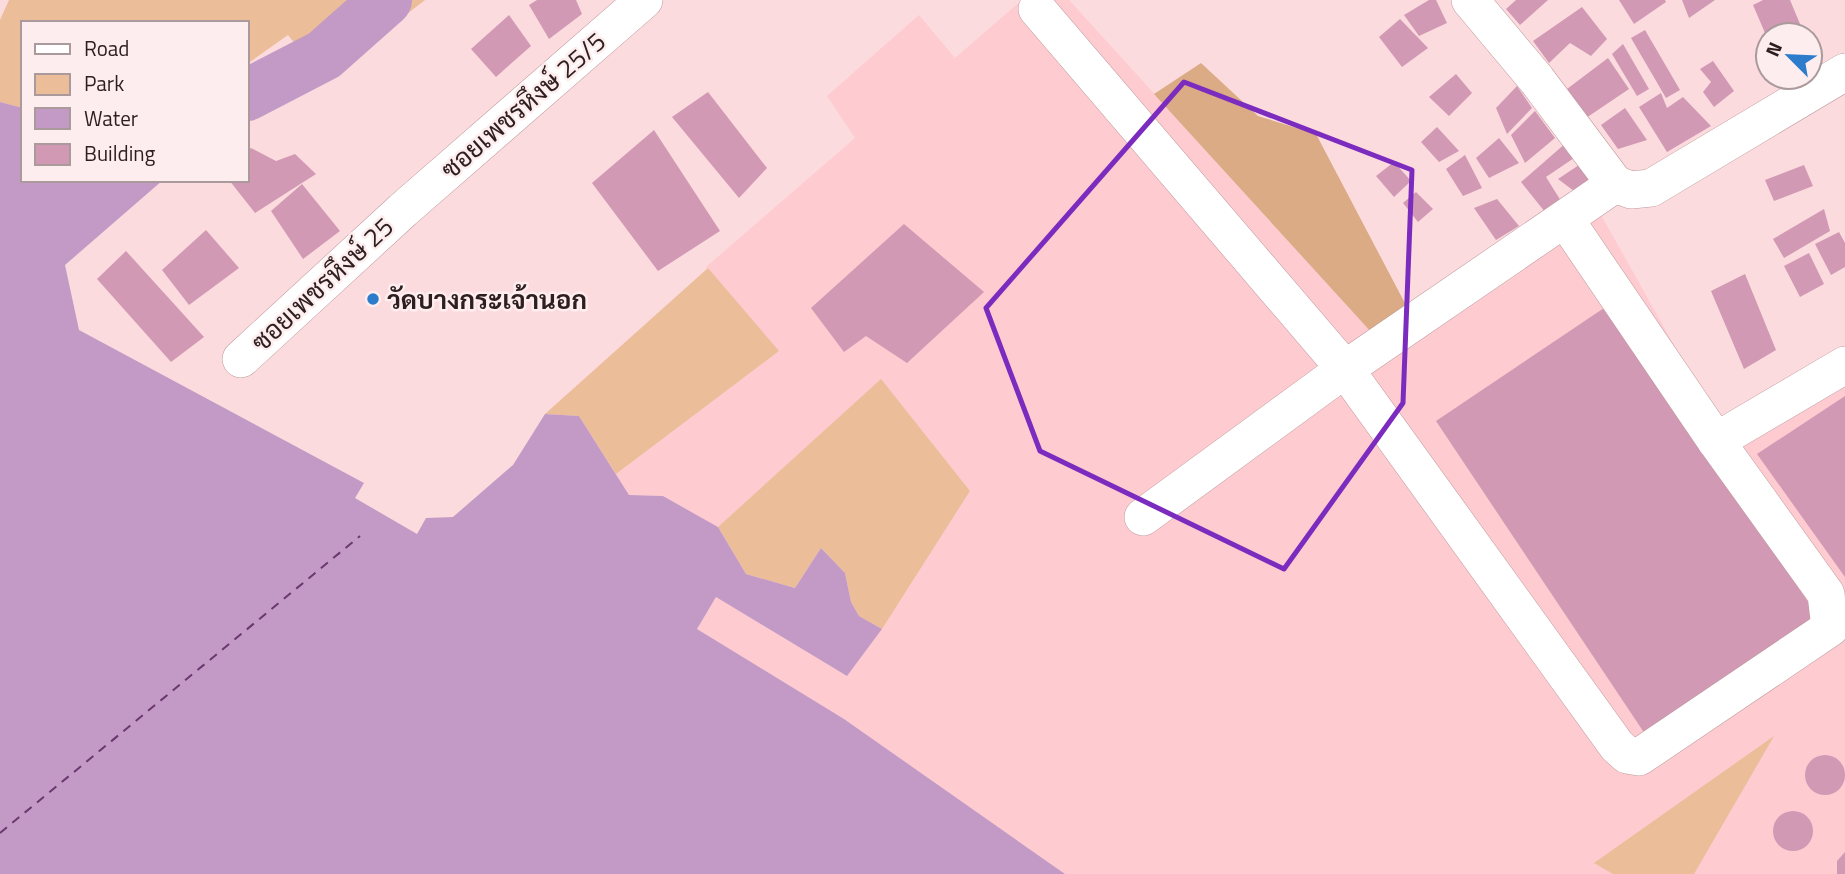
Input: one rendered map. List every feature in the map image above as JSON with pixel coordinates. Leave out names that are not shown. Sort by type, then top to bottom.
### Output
[{"type":"street","name":"ซอยเพชรหึงษ์ 25/5","points":[[403,210],[644,0]]},
{"type":"street","points":[[1470,0],[1537,80],[1615,184],[1631,190],[1651,188],[1845,72]]},
{"type":"street","points":[[1037,9],[1345,369],[1617,746],[1631,756],[1639,757],[1830,628],[1826,594],[1716,440],[1565,219]]},
{"type":"street","points":[[1143,517],[1345,369],[1615,184]]},
{"type":"street","name":"ซอยเพชรหึงษ์ 25","points":[[241,359],[403,210]]},
{"type":"street","points":[[1716,440],[1845,365]]},
{"type":"highlighted area","points":[[1184,82],[1412,170],[1403,403],[1284,569],[1040,451],[986,308]]},
{"type":"shaded area","points":[[1022,0],[1069,0],[1372,333],[1587,190],[1688,370],[1724,420],[1845,353],[1845,874],[1065,874],[844,719],[697,629],[716,597],[847,676],[882,629],[970,491],[881,380],[718,527],[663,496],[629,495],[616,474],[778,351],[706,267],[855,138],[827,96],[919,15],[955,58]]},
{"type":"shaded area","points":[[1201,63],[1258,116],[1316,134],[1408,309],[1372,333],[1154,94]]},
{"type":"green space","points":[[9,0],[425,0],[323,79],[288,35],[248,63],[248,21],[21,21],[21,107],[0,102],[0,20]]},
{"type":"green space","points":[[708,268],[779,351],[616,474],[579,416],[545,414]]},
{"type":"green space","points":[[881,379],[970,491],[882,629],[859,616],[851,602],[845,573],[821,548],[795,588],[746,574],[718,527]]},
{"type":"green space","points":[[1774,736],[1694,874],[1613,874],[1594,863]]},
{"type":"water","points":[[0,102],[21,107],[21,182],[161,182],[65,265],[79,330],[364,483],[355,498],[417,534],[426,518],[453,517],[513,465],[545,414],[579,416],[629,495],[663,496],[718,527],[746,574],[795,588],[821,548],[845,573],[851,602],[859,616],[882,629],[847,676],[716,597],[697,629],[844,719],[1065,874],[0,874]]},
{"type":"building","points":[[537,0],[576,0],[582,14],[549,39],[529,5]]},
{"type":"building","points":[[1429,0],[1436,0],[1447,23],[1419,36],[1404,15]]},
{"type":"building","points":[[1516,0],[1548,0],[1520,25],[1506,9]]},
{"type":"building","points":[[1619,0],[1665,0],[1666,2],[1634,24]]},
{"type":"building","points":[[1682,0],[1715,0],[1689,18]]},
{"type":"building","points":[[1763,0],[1790,0],[1799,21],[1760,21],[1753,5]]},
{"type":"building","points":[[1582,7],[1607,39],[1591,56],[1570,43],[1549,63],[1533,41]]},
{"type":"building","points":[[509,15],[531,46],[496,77],[471,49]]},
{"type":"building","points":[[1400,19],[1428,48],[1402,67],[1379,37]]},
{"type":"building","points":[[1645,30],[1680,90],[1666,98],[1631,38]]},
{"type":"building","points":[[1623,44],[1649,89],[1637,96],[1612,54]]},
{"type":"building","points":[[1608,58],[1629,89],[1586,118],[1567,89]]},
{"type":"building","points":[[1713,61],[1734,91],[1714,107],[1703,92],[1711,82],[1700,69]]},
{"type":"building","points":[[1456,74],[1472,93],[1449,116],[1429,97]]},
{"type":"building","points":[[1517,86],[1532,108],[1507,134],[1496,108]]},
{"type":"building","points":[[708,92],[767,168],[739,198],[672,117]]},
{"type":"building","points":[[1661,93],[1667,108],[1683,97],[1711,126],[1667,152],[1639,107]]},
{"type":"building","points":[[1625,108],[1647,140],[1618,149],[1601,125]]},
{"type":"building","points":[[1535,111],[1555,138],[1525,163],[1511,135]]},
{"type":"building","points":[[1437,127],[1459,151],[1439,162],[1421,142]]},
{"type":"building","points":[[654,130],[720,231],[658,271],[592,183]]},
{"type":"building","points":[[1499,138],[1519,163],[1489,178],[1476,158]]},
{"type":"building","points":[[1567,142],[1577,156],[1546,177],[1561,201],[1545,212],[1521,182]]},
{"type":"building","points":[[251,148],[276,161],[295,154],[316,174],[255,213],[231,182],[248,182],[248,150]]},
{"type":"building","points":[[1465,155],[1482,188],[1463,196],[1446,169]]},
{"type":"building","points":[[1394,162],[1411,181],[1394,197],[1376,176]]},
{"type":"building","points":[[1582,163],[1592,179],[1574,191],[1558,179]]},
{"type":"building","points":[[1804,165],[1813,186],[1774,201],[1765,180]]},
{"type":"building","points":[[302,184],[340,231],[303,259],[271,211]]},
{"type":"building","points":[[1416,192],[1433,209],[1418,222],[1403,203]]},
{"type":"building","points":[[1497,199],[1519,226],[1496,240],[1474,208]]},
{"type":"building","points":[[1824,209],[1830,231],[1784,258],[1773,239]]},
{"type":"building","points":[[904,224],[984,292],[907,363],[866,336],[844,352],[811,308]]},
{"type":"building","points":[[206,230],[239,268],[189,305],[162,270]]},
{"type":"building","points":[[1839,232],[1845,243],[1845,267],[1831,275],[1815,244]]},
{"type":"building","points":[[126,251],[204,337],[171,362],[97,279]]},
{"type":"building","points":[[1809,253],[1824,284],[1800,297],[1784,266]]},
{"type":"building","points":[[1745,274],[1776,350],[1744,369],[1711,291]]},
{"type":"building","points":[[1607,306],[1819,618],[1645,734],[1436,421]]},
{"type":"building","points":[[1845,396],[1845,577],[1757,454]]},
{"type":"building","points":[[1825,755],[1839,761],[1845,775],[1839,789],[1825,795],[1811,789],[1805,775],[1811,761]]},
{"type":"building","points":[[1793,811],[1807,817],[1813,831],[1807,845],[1793,851],[1779,845],[1773,831],[1779,817]]},
{"type":"building","points":[[1845,852],[1845,874],[1837,874],[1837,861]]},
{"type":"waterway","points":[[248,94],[324,55],[386,0]]},
{"type":"ferry route","points":[[0,833],[360,536]]},
{"type":"place","name":"วัดบางกระเจ้านอก","points":[[373,299]]}]
